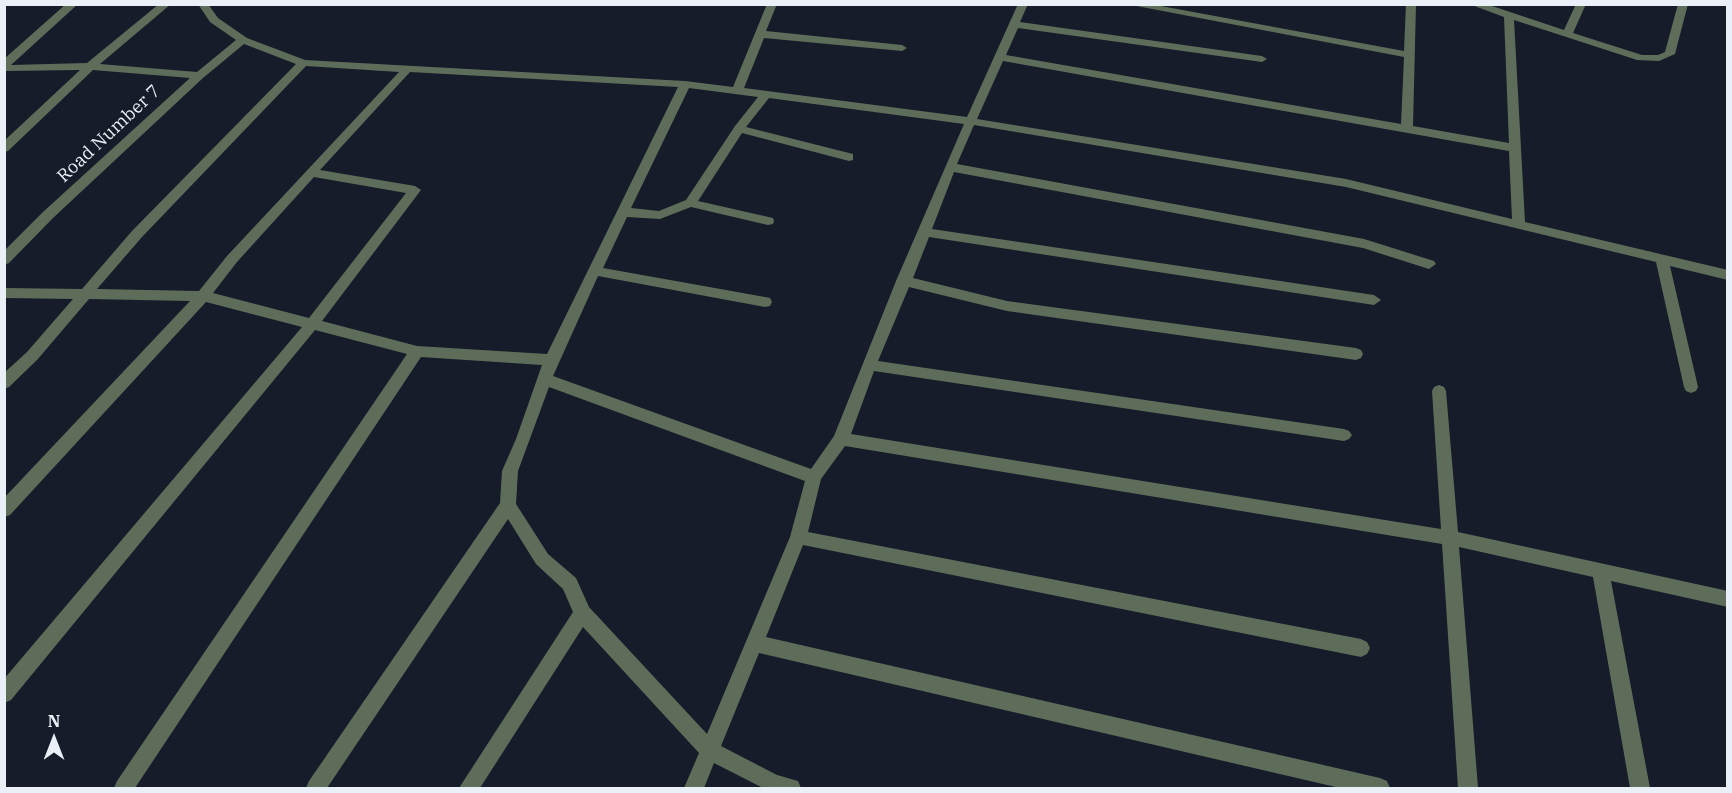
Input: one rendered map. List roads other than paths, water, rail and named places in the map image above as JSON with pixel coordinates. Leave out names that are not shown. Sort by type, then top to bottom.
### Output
[{"type":"street","points":[[4,67],[73,4]]},
{"type":"street","points":[[4,148],[90,66],[166,4]]},
{"type":"street","points":[[203,4],[214,20],[243,40],[303,63],[685,84],[969,121],[1347,183],[1662,258],[1728,276]]},
{"type":"street","points":[[737,91],[772,4]]},
{"type":"street","points":[[694,789],[798,537],[814,477],[841,439],[969,121],[1023,4]]},
{"type":"street","points":[[1131,4],[1408,55]]},
{"type":"street","points":[[1407,129],[1411,4]]},
{"type":"street","points":[[1474,4],[1641,58],[1659,58],[1670,54],[1683,4]]},
{"type":"street","points":[[1568,33],[1581,4]]},
{"type":"street","points":[[1509,16],[1519,225]]},
{"type":"street","points":[[1014,24],[1262,59]]},
{"type":"street","points":[[760,34],[902,48]]},
{"type":"street","name":"Road Number 7","points":[[4,260],[48,215],[199,76],[243,40]]},
{"type":"street","points":[[999,57],[1515,148]]},
{"type":"street","points":[[4,383],[32,356],[137,234],[303,63]]},
{"type":"street","points":[[4,67],[90,66],[199,76]]},
{"type":"street","points":[[4,510],[203,296],[232,260],[407,69]]},
{"type":"street","points":[[316,789],[508,505],[510,471],[524,439],[550,360],[685,84]]},
{"type":"street","points":[[623,212],[660,215],[690,203],[739,129],[766,94]]},
{"type":"street","points":[[739,129],[849,157]]},
{"type":"street","points":[[950,167],[1364,244],[1429,264]]},
{"type":"street","points":[[4,694],[312,324],[415,190],[312,173]]},
{"type":"street","points":[[690,203],[768,221]]},
{"type":"street","points":[[923,232],[1374,300]]},
{"type":"street","points":[[1662,258],[1691,387]]},
{"type":"street","points":[[595,271],[765,302]]},
{"type":"street","points":[[903,281],[1007,306],[1356,354]]},
{"type":"street","points":[[4,293],[203,296],[417,351],[550,360]]},
{"type":"street","points":[[124,789],[417,351]]},
{"type":"street","points":[[869,365],[1344,435]]},
{"type":"street","points":[[544,379],[814,477]]},
{"type":"street","points":[[1439,391],[1468,789]]},
{"type":"street","points":[[841,439],[1451,538],[1728,599]]},
{"type":"street","points":[[508,505],[542,559],[570,584],[582,613],[710,751],[775,784],[791,789]]},
{"type":"street","points":[[798,537],[1361,648]]},
{"type":"street","points":[[1601,572],[1640,789]]},
{"type":"street","points":[[470,789],[582,613]]},
{"type":"street","points":[[754,643],[1380,789]]}]
